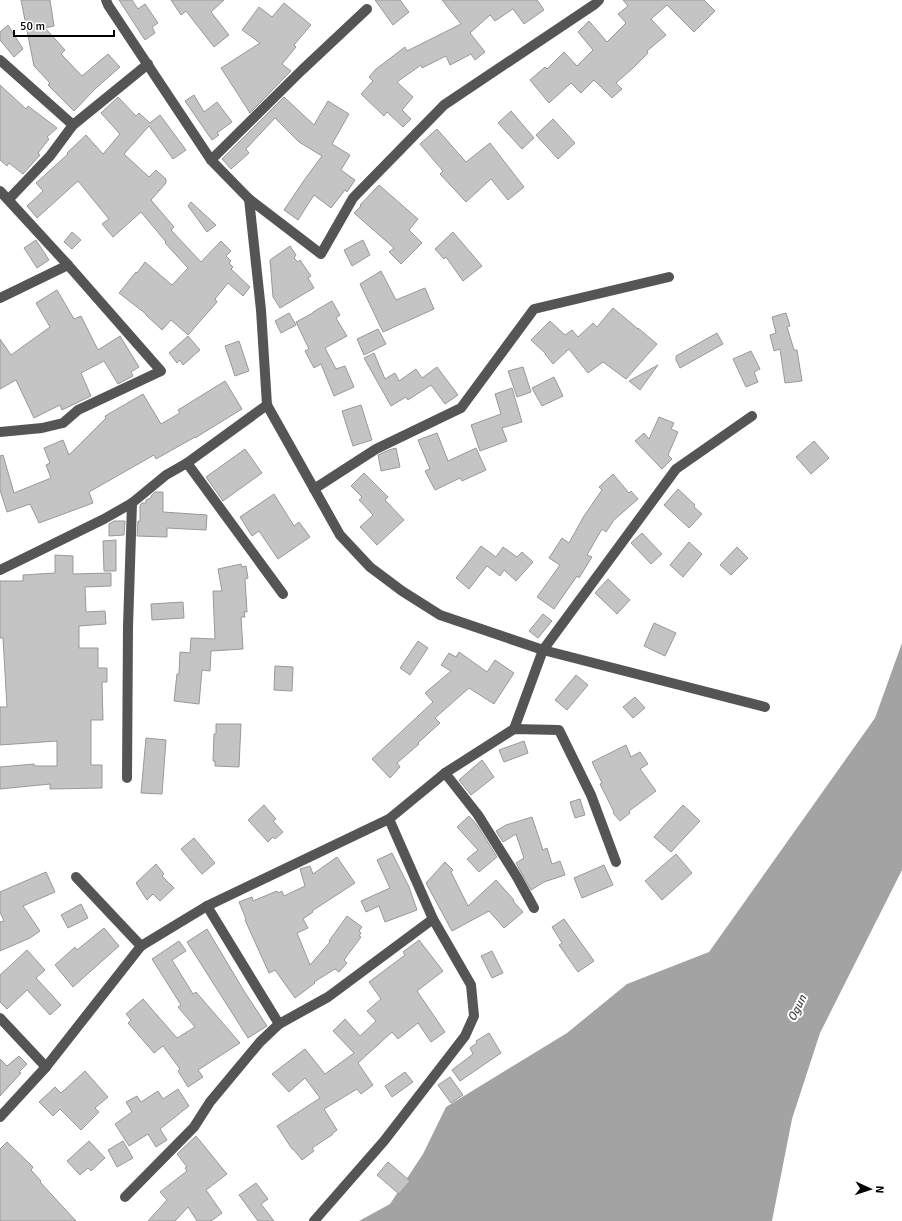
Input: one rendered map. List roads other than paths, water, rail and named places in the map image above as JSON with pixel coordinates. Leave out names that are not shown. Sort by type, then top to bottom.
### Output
[{"type":"street","points":[[106,0],[211,160],[249,199],[321,254],[353,198],[444,105],[599,0]]},
{"type":"street","points":[[211,160],[302,70],[367,9]]},
{"type":"street","points":[[0,60],[73,125]]},
{"type":"street","points":[[9,199],[50,156],[73,125],[148,64]]},
{"type":"street","points":[[0,191],[68,264],[161,371],[78,410],[63,423],[42,428],[0,432]]},
{"type":"street","points":[[249,199],[261,310],[267,404],[340,535],[370,567],[402,591],[440,614],[543,650],[765,707]]},
{"type":"street","points":[[0,298],[68,264]]},
{"type":"street","points":[[314,489],[376,449],[461,408],[534,309],[669,277]]},
{"type":"street","points":[[0,570],[104,519],[132,503],[166,475],[187,463],[267,404]]},
{"type":"street","points":[[514,729],[543,650],[676,469],[752,416]]},
{"type":"street","points":[[187,463],[283,594]]},
{"type":"street","points":[[127,778],[128,627],[132,503]]},
{"type":"street","points":[[0,1117],[46,1067],[141,946],[207,906],[389,819],[445,773],[514,729],[559,730],[591,795],[616,862]]},
{"type":"street","points":[[445,773],[478,815],[517,877],[534,908]]},
{"type":"street","points":[[314,1221],[384,1141],[465,1036],[474,1016],[471,985],[433,918],[389,819]]},
{"type":"street","points":[[76,877],[141,946]]},
{"type":"street","points":[[207,906],[279,1024]]},
{"type":"street","points":[[125,1197],[194,1126],[210,1102],[260,1042],[279,1024],[328,997],[433,918]]},
{"type":"street","points":[[0,1018],[46,1067]]},
{"type":"water","name":"Ogun","points":[[902,643],[902,870],[820,1033],[792,1119],[772,1221],[359,1221],[390,1204],[423,1154],[446,1107],[567,1033],[627,984],[709,952],[875,718]]}]
